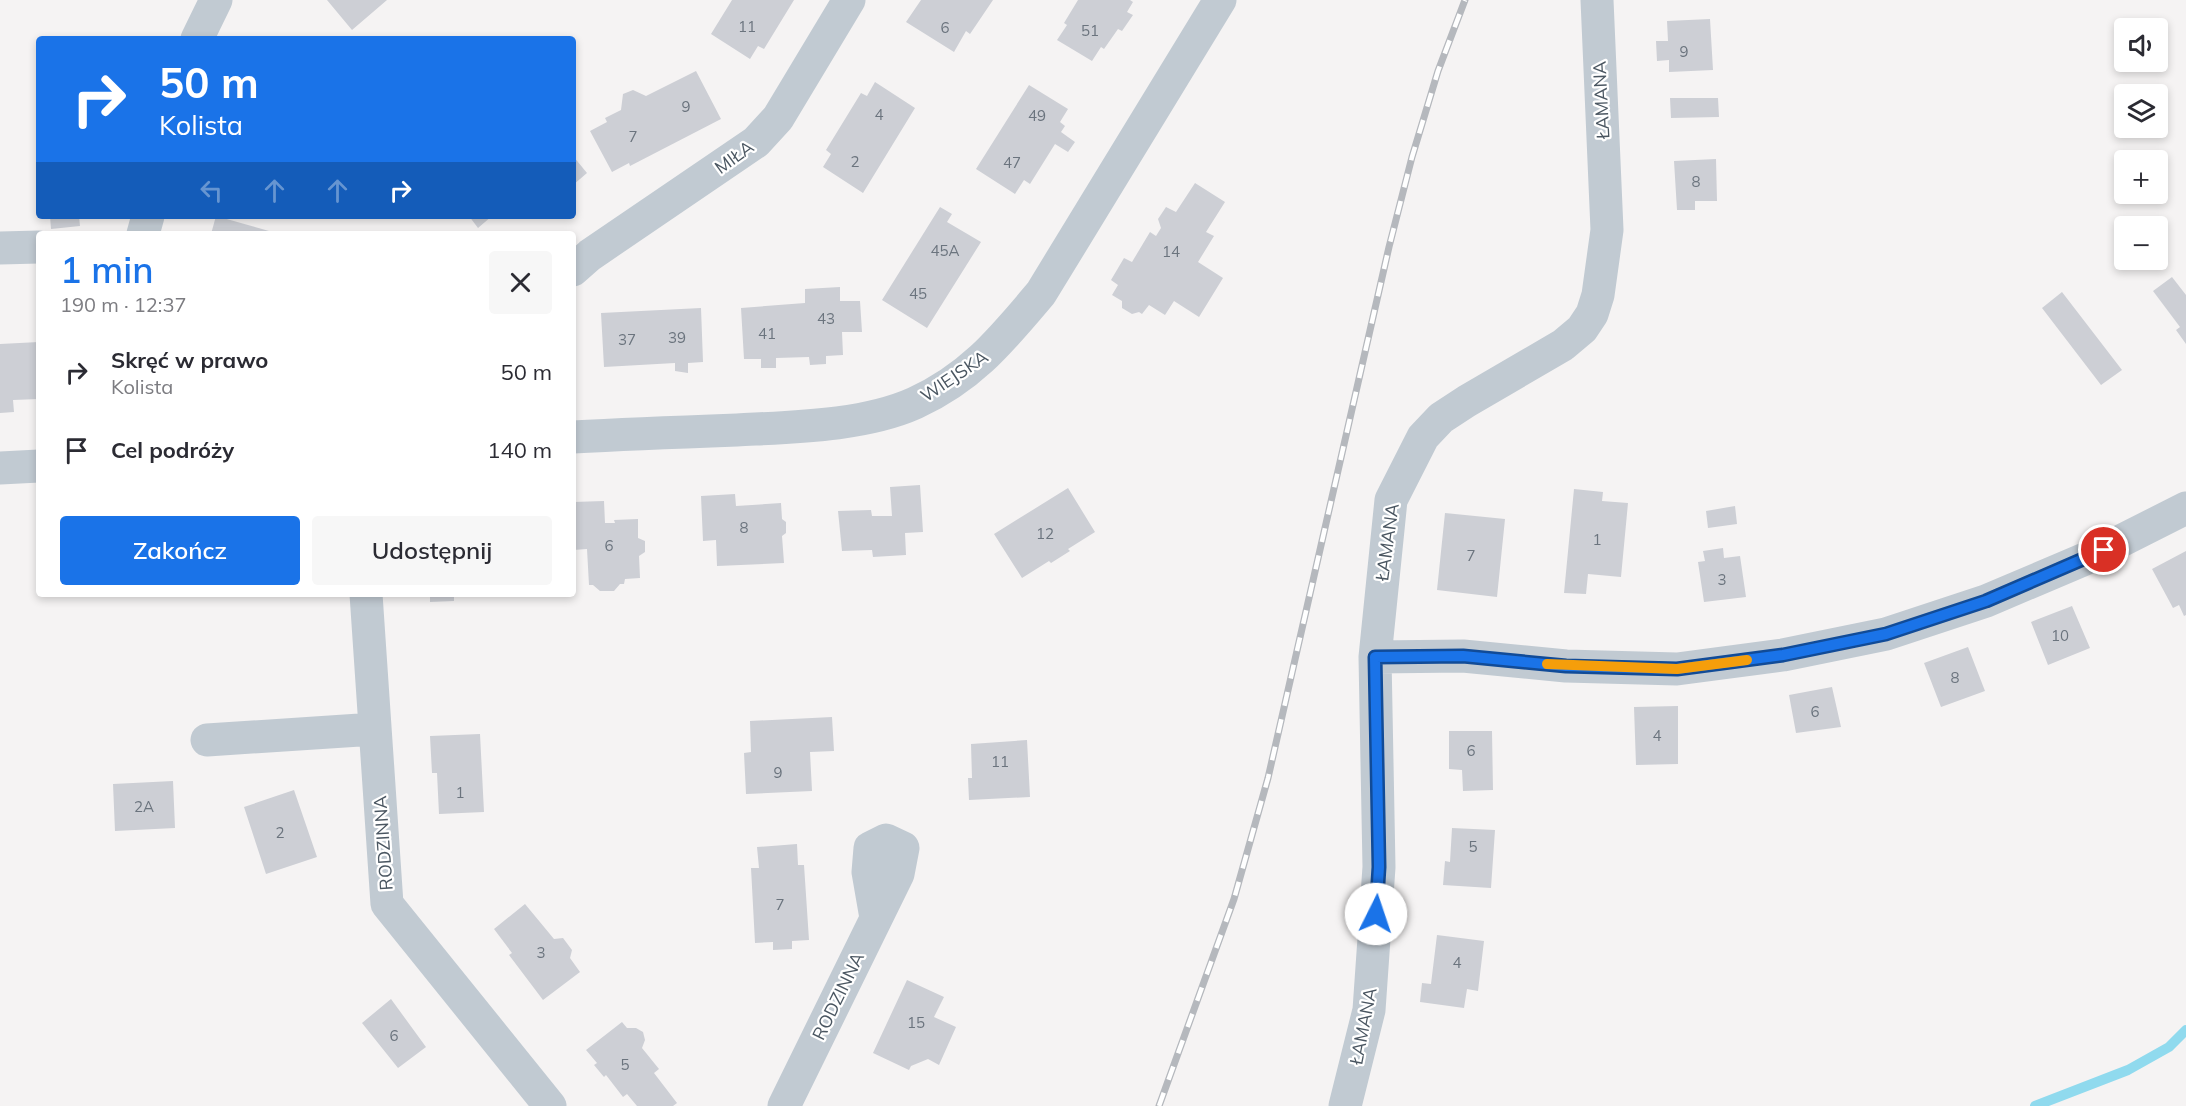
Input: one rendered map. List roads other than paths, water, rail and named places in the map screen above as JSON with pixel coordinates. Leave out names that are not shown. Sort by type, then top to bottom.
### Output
[{"type":"street","points":[[198,36],[216,0]]},
{"type":"street","name":"MIŁA","points":[[576,267],[590,255],[756,142],[778,118],[849,0]]},
{"type":"street","name":"WIEJSKA","points":[[576,437],[788,427],[859,419],[916,402],[969,370],[1005,337],[1041,293],[1220,0]]},
{"type":"street","name":"ŁAMANA","points":[[1346,1106],[1369,1010],[1378,879],[1375,657],[1391,500],[1424,437],[1441,418],[1563,345],[1582,329],[1592,314],[1598,295],[1607,230],[1597,0]]},
{"type":"street","points":[[0,248],[36,247]]},
{"type":"street","points":[[0,468],[36,466]]},
{"type":"street","points":[[1375,657],[1463,656],[1566,666],[1677,669],[1783,655],[1886,634],[1986,601],[2085,559],[2186,508]]},
{"type":"street","name":"RODZINNA","points":[[366,597],[387,904],[550,1106]]},
{"type":"street","points":[[207,740],[375,729]]},
{"type":"street","name":"RODZINNA","points":[[784,1106],[876,918]]},
{"type":"waterway","points":[[2035,1106],[2128,1070],[2169,1047],[2186,1030]]},
{"type":"railway","points":[[1159,1106],[1234,899],[1268,778],[1389,247],[1412,157],[1438,71],[1465,0]]}]
